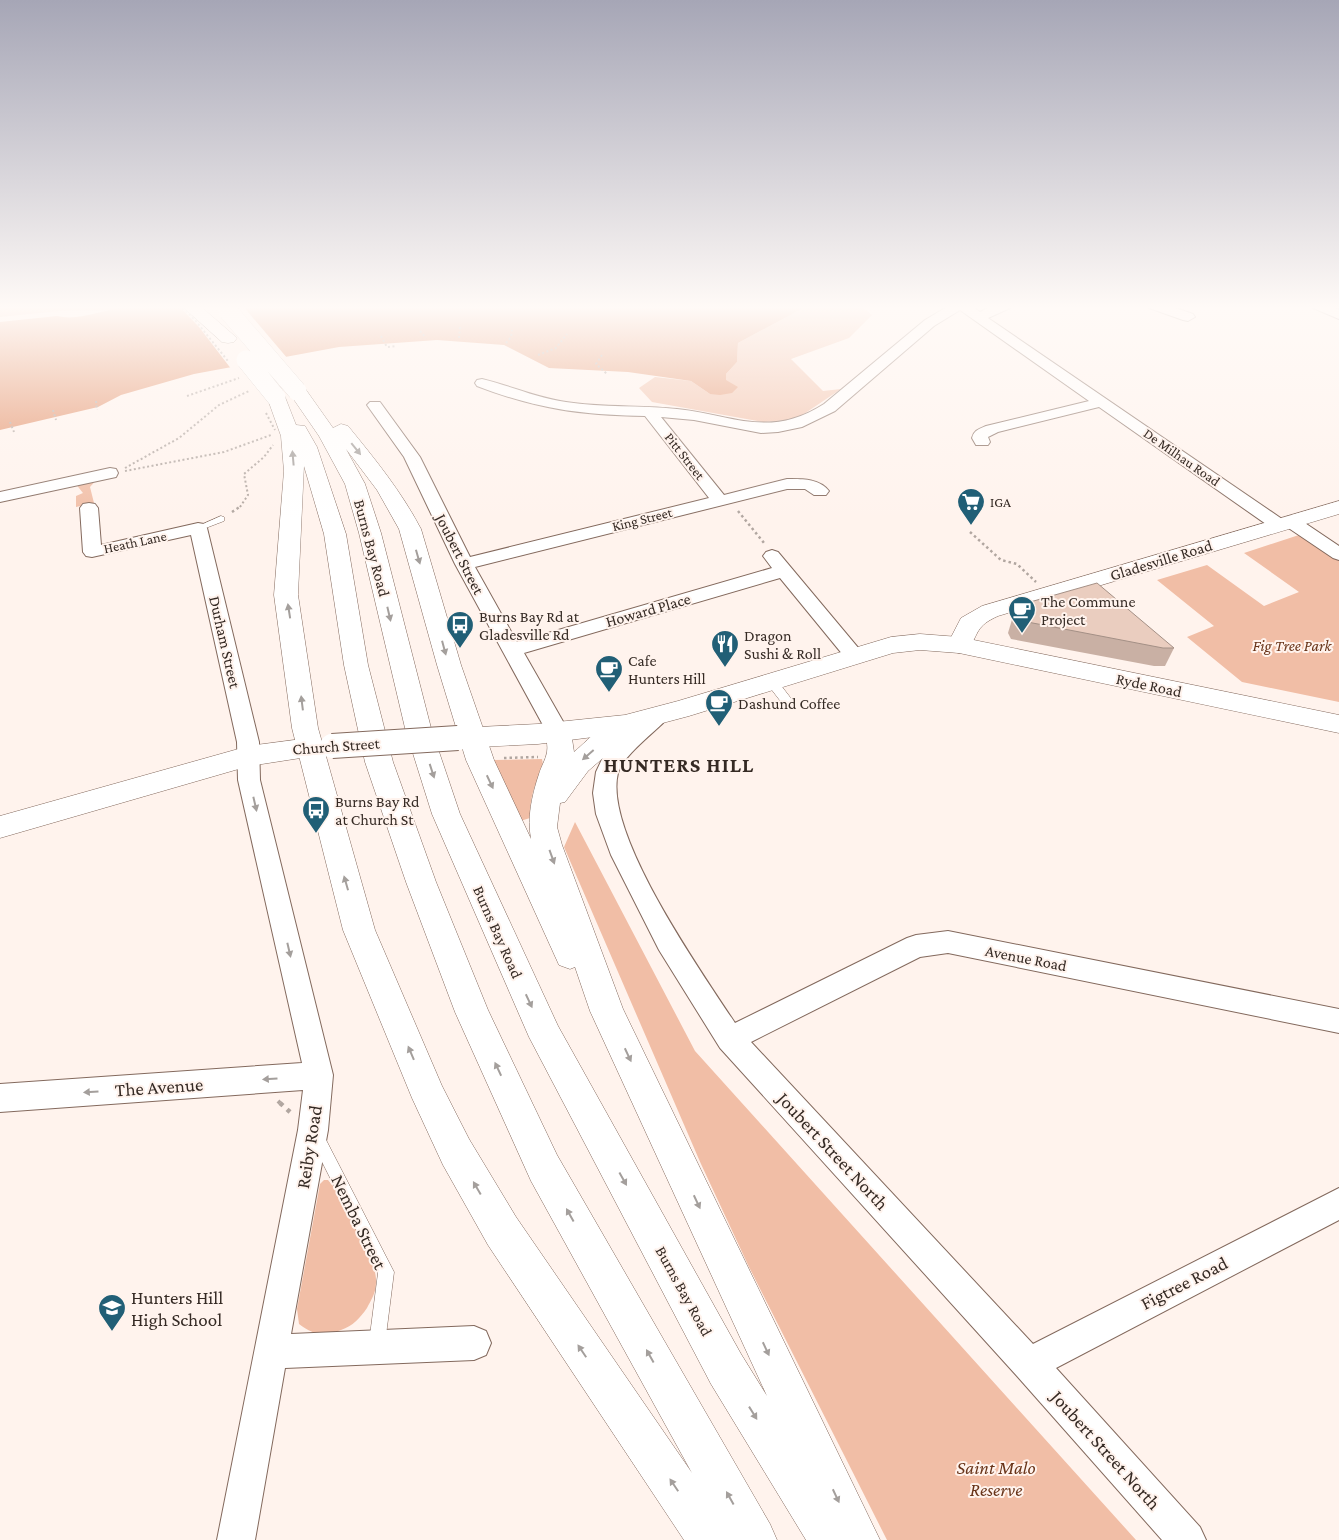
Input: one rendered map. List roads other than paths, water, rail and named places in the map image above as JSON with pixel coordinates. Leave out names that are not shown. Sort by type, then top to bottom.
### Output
[{"type":"main road","name":"Burns Bay Road","points":[[260,377],[294,421],[307,447],[319,481],[335,534],[356,664],[379,762],[421,882],[472,1012],[544,1168],[754,1540]]},
{"type":"main road","name":"Burns Bay Road","points":[[285,377],[330,436],[355,484],[370,533],[418,728],[446,814],[546,1037],[726,1369],[832,1540]]},
{"type":"main road","points":[[297,391],[327,414],[375,473],[402,513],[410,529],[465,738],[480,760],[568,951],[607,1011]]},
{"type":"main road","points":[[276,397],[291,436],[294,471],[286,595],[305,728],[321,747],[359,930],[430,1098],[456,1152],[507,1238],[711,1540]]},
{"type":"main road","name":"Gladesville Road","points":[[959,646],[967,626],[975,618],[990,611],[1339,507]]},
{"type":"main road","points":[[668,714],[855,656],[910,642],[930,642],[959,646]]},
{"type":"main road","name":"Ryde Road","points":[[959,646],[1339,724]]},
{"type":"main road","name":"Church Street","points":[[0,827],[249,756],[321,747],[558,732],[625,724],[668,714]]},
{"type":"main road","points":[[544,809],[578,764],[625,724]]},
{"type":"main road","points":[[558,732],[560,751],[544,809],[543,827],[547,845],[607,1011],[857,1540]]},
{"type":"street","points":[[482,384],[566,407],[675,413],[740,427],[771,429],[793,425],[815,416],[840,400],[865,377]]},
{"type":"street","name":"De Milhau Road","points":[[1065,377],[1285,523],[1339,554]]},
{"type":"street","points":[[982,442],[981,434],[992,429],[1102,402]]},
{"type":"street","name":"Joubert Street","points":[[375,405],[412,457],[464,564],[558,732]]},
{"type":"street","name":"Pitt Street","points":[[650,413],[726,503]]},
{"type":"street","points":[[0,497],[110,473]]},
{"type":"street","name":"King Street","points":[[464,564],[726,503],[787,484],[808,484],[816,486],[820,491]]},
{"type":"street","name":"Heath Lane","points":[[89,508],[92,552],[198,528]]},
{"type":"street","name":"Durham Street","points":[[198,528],[248,742],[249,756]]},
{"type":"street","name":"Howard Place","points":[[512,650],[778,563],[855,656]]},
{"type":"street","name":"Joubert Street North","points":[[668,714],[621,750],[612,761],[604,793],[608,814],[623,855],[668,942],[730,1039],[1029,1364],[1187,1540]]},
{"type":"street","name":"Reiby Road","points":[[236,1540],[313,1130],[319,1075],[249,780],[249,756]]},
{"type":"street","name":"Avenue Road","points":[[730,1039],[916,946],[948,942],[1339,1021]]},
{"type":"street","name":"The Avenue","points":[[0,1098],[319,1075]]},
{"type":"street","name":"Figtree Road","points":[[1029,1364],[1339,1203]]},
{"type":"street","points":[[272,1352],[474,1343]]},
{"type":"lane","name":"Heath Lane","points":[[198,528],[221,519]]},
{"type":"lane","points":[[772,682],[789,704]]},
{"type":"lane","name":"Nemba Street","points":[[313,1130],[386,1272],[376,1348]]},
{"type":"place","name":"IGA","points":[[971,526]]},
{"type":"place","name":"The Commune Project","points":[[1022,634]]},
{"type":"place","name":"Burns Bay Rd at Gladesville Rd","points":[[460,649]]},
{"type":"place","name":"Dragon Sushi & Roll","points":[[725,668]]},
{"type":"place","name":"Cafe Hunters Hill","points":[[609,693]]},
{"type":"place","name":"Dashund Coffee","points":[[719,727]]},
{"type":"place","name":"Burns Bay Rd at Church St","points":[[316,834]]},
{"type":"place","name":"Hunters Hill High School","points":[[112,1332]]},
{"type":"district","name":"HUNTERS HILL","points":[[679,765]]},
{"type":"park label","name":"Fig Tree Park","points":[[1292,645]]},
{"type":"park label","name":"Saint Malo Reserve","points":[[996,1478]]}]
